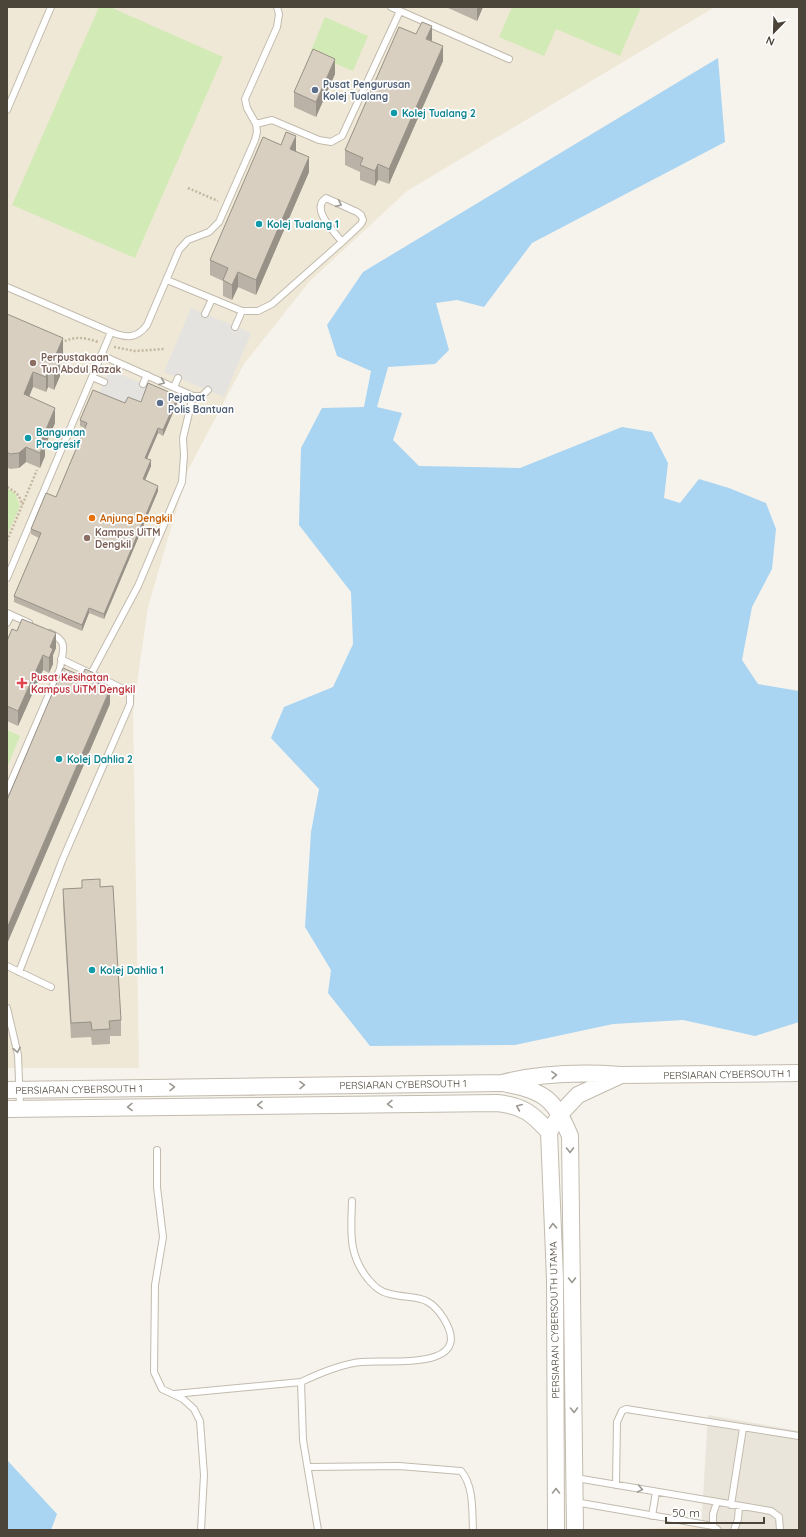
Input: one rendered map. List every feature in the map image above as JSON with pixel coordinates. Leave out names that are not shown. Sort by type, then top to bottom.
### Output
[{"type":"street","name":"PERSIARAN CYBERSOUTH 1","points":[[14,1090],[502,1082],[528,1076],[594,1073],[621,1075],[799,1073]]},
{"type":"street","points":[[549,1132],[561,1113],[578,1095],[621,1075]]},
{"type":"street","name":"PERSIARAN CYBERSOUTH UTAMA","points":[[502,1082],[528,1088],[547,1098],[561,1113],[570,1136],[575,1530]]},
{"type":"street","name":"PERSIARAN CYBERSOUTH 1","points":[[14,1109],[497,1103],[513,1105],[524,1109],[535,1116],[549,1132]]},
{"type":"street","name":"PERSIARAN CYBERSOUTH UTAMA","points":[[549,1132],[554,1279],[556,1530]]},
{"type":"lane","points":[[7,110],[51,7]]},
{"type":"lane","points":[[7,287],[122,336],[133,337],[142,332],[147,325],[179,250],[188,240],[209,232],[219,222],[255,140],[256,124],[247,108],[245,100],[277,27],[279,14],[277,7]]},
{"type":"lane","points":[[391,7],[509,59]]},
{"type":"lane","points":[[256,124],[272,120],[319,140],[332,142],[342,136],[400,11]]},
{"type":"lane","points":[[167,280],[242,311],[258,311],[272,304],[342,242],[361,224],[363,220],[361,215],[357,212],[326,198],[322,201],[320,206],[321,213],[342,242]]},
{"type":"lane","points":[[205,314],[212,299]]},
{"type":"lane","points":[[236,327],[242,311]]},
{"type":"lane","points":[[7,578],[111,332]]},
{"type":"lane","points":[[101,355],[193,396],[202,396],[208,390]]},
{"type":"lane","points":[[143,384],[147,375]]},
{"type":"lane","points":[[92,377],[104,382]]},
{"type":"lane","points":[[174,387],[178,378]]},
{"type":"lane","points":[[91,674],[138,586],[182,482],[183,438],[193,396]]},
{"type":"lane","points":[[7,623],[9,614],[61,640],[65,648],[61,659],[60,669],[7,791]]},
{"type":"lane","points":[[19,972],[62,861],[130,704],[130,693],[114,683],[91,674],[61,659]]},
{"type":"lane","points":[[7,966],[51,987]]},
{"type":"lane","points":[[8,1012],[18,1055],[14,1090],[14,1109]]},
{"type":"lane","points":[[157,1150],[157,1187],[163,1237],[155,1285],[154,1372],[159,1385],[183,1400],[194,1409],[200,1421],[204,1475],[201,1530]]},
{"type":"lane","points":[[173,1394],[301,1382],[322,1372],[361,1362],[392,1362],[436,1357],[445,1352],[450,1344],[451,1333],[435,1305],[426,1300],[384,1292],[372,1283],[363,1273],[355,1259],[352,1249],[352,1201]]},
{"type":"lane","points":[[301,1382],[303,1440],[318,1530]]},
{"type":"lane","points":[[616,1485],[617,1422],[622,1411],[632,1409],[799,1436]]},
{"type":"lane","points":[[731,1505],[742,1428]]},
{"type":"lane","points":[[308,1467],[399,1466],[461,1471],[468,1479],[472,1502],[473,1530]]},
{"type":"lane","points":[[574,1478],[717,1502],[775,1514],[781,1522],[780,1530]]},
{"type":"lane","points":[[652,1516],[656,1492]]},
{"type":"lane","points":[[575,1502],[716,1528],[713,1514],[717,1502]]},
{"type":"lane","points":[[734,1530],[738,1519],[738,1506]]},
{"type":"path","points":[[188,188],[226,204]]},
{"type":"path","points":[[7,541],[37,470]]},
{"type":"path","points":[[7,487],[16,492],[21,498],[22,506]]},
{"type":"shaded area","name":"Kampus UiTM Dengkil","points":[[7,7],[715,7],[407,191],[309,282],[244,364],[188,470],[148,607],[133,711],[139,1068],[7,1068]]},
{"type":"shaded area","points":[[191,308],[251,333],[224,397],[164,372]]},
{"type":"shaded area","points":[[110,370],[148,386],[140,406],[125,407],[98,396]]},
{"type":"shaded area","points":[[708,1415],[799,1431],[799,1530],[701,1530]]},
{"type":"shaded area","points":[[701,1526],[701,1530],[608,1530]]},
{"type":"green space","points":[[99,7],[110,7],[223,57],[135,258],[12,205]]},
{"type":"green space","points":[[512,7],[641,7],[620,56],[556,29],[544,56],[499,37]]},
{"type":"green space","points":[[325,17],[368,36],[353,71],[310,53]]},
{"type":"green space","points":[[7,488],[15,493],[20,506],[7,535]]},
{"type":"green space","points":[[7,730],[20,736],[8,765],[7,765]]},
{"type":"water","points":[[718,58],[725,142],[532,243],[484,307],[457,300],[436,303],[449,350],[435,364],[388,367],[377,407],[402,413],[393,440],[419,466],[520,468],[622,427],[652,432],[668,463],[664,498],[680,503],[699,479],[729,488],[766,503],[776,529],[772,569],[752,607],[742,660],[758,684],[799,691],[799,1022],[755,1036],[683,1020],[613,1024],[515,1045],[370,1046],[328,993],[331,970],[305,927],[311,832],[319,789],[271,738],[284,707],[333,687],[353,644],[351,592],[299,525],[301,448],[322,408],[364,407],[371,371],[337,356],[327,325],[363,272]]},
{"type":"water","points":[[7,1460],[57,1514],[51,1530],[7,1530]]},
{"type":"building","name":"Kolej Tualang 2","points":[[422,22],[432,26],[426,39],[443,46],[389,169],[378,164],[375,171],[360,165],[363,158],[345,150],[399,27],[416,34]]},
{"type":"building","points":[[313,49],[335,59],[316,102],[294,92]]},
{"type":"building","name":"Kolej Tualang 1","points":[[286,132],[296,136],[290,149],[309,157],[256,280],[238,272],[232,285],[223,280],[228,268],[210,260],[263,137],[281,145]]},
{"type":"building","points":[[7,314],[63,338],[54,359],[60,361],[54,375],[48,372],[46,377],[33,372],[24,394],[55,408],[42,439],[45,441],[40,453],[26,447],[19,453],[10,454],[7,452]]},
{"type":"building","name":"Anjung Dengkil","points":[[148,383],[178,396],[163,430],[158,428],[145,458],[151,460],[143,479],[158,486],[104,614],[89,608],[82,625],[14,596],[41,533],[31,529],[46,493],[56,497],[87,423],[80,420],[93,390],[125,403],[128,397],[141,402]]},
{"type":"building","name":"Pusat Kesihatan Kampus UiTM Dengkil","points":[[22,619],[56,633],[50,647],[53,649],[49,658],[43,655],[18,711],[7,706],[7,641],[12,629],[17,631]]},
{"type":"building","name":"Kolej Dahlia 2","points":[[63,668],[82,676],[85,669],[101,676],[98,683],[110,689],[7,928],[7,800]]},
{"type":"building","name":"Kolej Dahlia 1","points":[[100,879],[100,887],[113,886],[121,1020],[109,1021],[110,1029],[92,1030],[91,1022],[71,1023],[63,889],[82,888],[82,880]]},
{"type":"place","name":"Pusat Pengurusan Kolej Tualang","points":[[315,90]]},
{"type":"place","name":"Kolej Tualang 2","points":[[394,113]]},
{"type":"place","name":"Kolej Tualang 1","points":[[259,224]]},
{"type":"place","name":"Perpustakaan Tun Abdul Razak","points":[[33,363]]},
{"type":"place","name":"Pejabat Polis Bantuan","points":[[160,403]]},
{"type":"place","name":"Bangunan Progresif","points":[[28,438]]},
{"type":"place","name":"Anjung Dengkil","points":[[92,518]]},
{"type":"place","name":"Kampus UiTM Dengkil","points":[[87,538]]},
{"type":"place","name":"Pusat Kesihatan Kampus UiTM Dengkil","points":[[22,683]]},
{"type":"place","name":"Kolej Dahlia 2","points":[[59,759]]},
{"type":"place","name":"Kolej Dahlia 1","points":[[92,970]]}]
